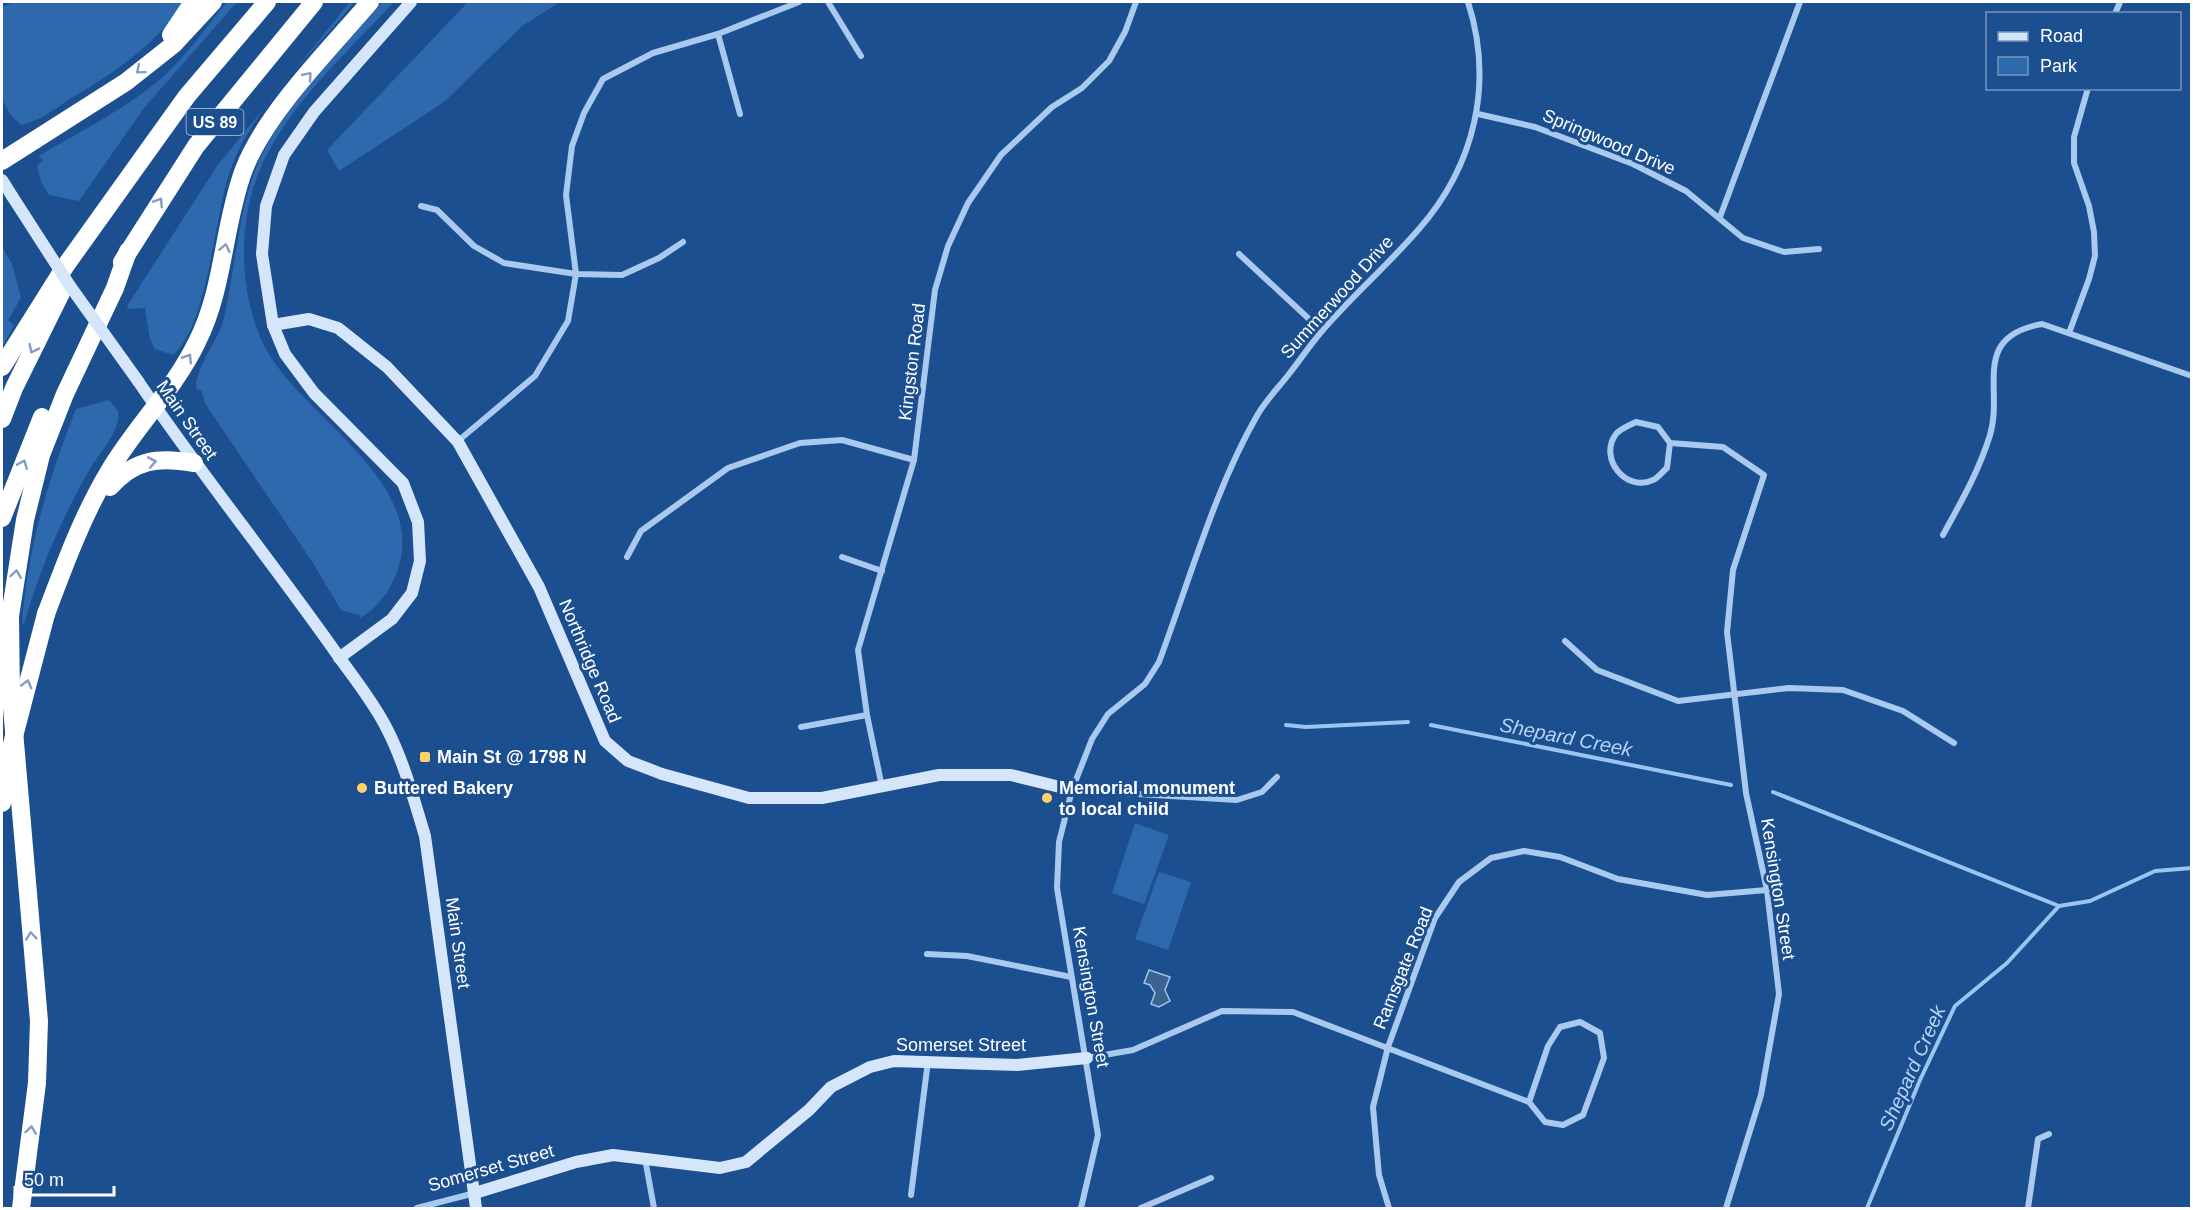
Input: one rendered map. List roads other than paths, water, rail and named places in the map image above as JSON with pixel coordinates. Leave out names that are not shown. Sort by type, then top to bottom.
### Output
[{"type":"highway","points":[[160,53],[193,2]]},
{"type":"highway","points":[[2,161],[126,82],[174,44],[213,2]]},
{"type":"highway","name":"US 89","points":[[2,419],[47,320],[111,205],[187,96],[267,2]]},
{"type":"highway","name":"US 89","points":[[2,518],[61,374],[99,298],[196,146],[314,2]]},
{"type":"highway","points":[[2,803],[12,744],[46,614],[70,549],[108,472],[156,407],[197,343],[213,305],[238,187],[249,158],[272,118],[370,2]]},
{"type":"highway","points":[[2,367],[66,265],[111,205]]},
{"type":"highway","points":[[21,1209],[36,1092],[39,1021],[11,696],[10,616],[25,519],[41,455],[64,394],[115,288],[128,251]]},
{"type":"highway","points":[[90,508],[123,471],[146,462],[170,459],[194,463]]},
{"type":"street","points":[[339,658],[392,619],[412,593],[420,561],[418,522],[403,483],[314,393],[285,354],[273,325],[261,254],[266,206],[284,155],[314,112],[411,2]]},
{"type":"street","points":[[458,442],[536,376],[568,321],[576,274],[566,195],[572,146],[584,113],[603,79],[653,53],[718,34],[799,2]]},
{"type":"street","points":[[828,2],[861,57]]},
{"type":"street","name":"Kingston Road","points":[[882,788],[867,715],[858,650],[914,460],[935,290],[948,246],[968,203],[1001,155],[1052,107],[1082,88],[1109,61],[1125,32],[1136,2]]},
{"type":"street","name":"Summerwood Drive","points":[[1072,790],[1092,739],[1108,714],[1145,684],[1159,662],[1227,478],[1259,413],[1322,331],[1419,229],[1444,196],[1462,163],[1478,114],[1479,72],[1476,28],[1468,2]]},
{"type":"street","points":[[1720,217],[1800,2]]},
{"type":"street","points":[[718,34],[740,114]]},
{"type":"street","points":[[2069,333],[2095,256],[2091,215],[2074,163],[2074,137],[2087,90]]},
{"type":"street","name":"Springwood Drive","points":[[1478,114],[1535,127],[1633,164],[1686,191],[1743,238],[1784,252],[1819,249]]},
{"type":"street","name":"Main Street","points":[[2,180],[70,286],[194,463],[308,610],[388,730],[407,778],[424,836],[476,1209]]},
{"type":"street","points":[[421,206],[437,210],[474,246],[504,263],[576,274],[622,275],[659,258],[683,242]]},
{"type":"street","points":[[1239,254],[1322,331]]},
{"type":"street","name":"Northridge Road","points":[[273,325],[309,319],[338,328],[387,367],[458,442],[539,587],[605,741],[628,761],[749,798],[822,798],[939,776],[1011,775],[1072,790],[1238,800],[1262,792],[1277,777]]},
{"type":"street","points":[[1943,535],[1977,473],[1991,431],[1993,365],[2003,343],[2022,327],[2042,324],[2192,376]]},
{"type":"street","points":[[1636,422],[1658,427],[1670,443],[1667,468],[1653,481],[1634,482],[1621,476],[1612,463],[1610,448],[1616,433],[1636,422]]},
{"type":"street","points":[[627,557],[641,531],[728,468],[800,443],[842,440],[914,460]]},
{"type":"street","name":"Kensington Street","points":[[1670,443],[1722,447],[1764,475],[1733,570],[1727,632],[1746,793],[1767,890],[1779,994],[1761,1095],[1726,1209]]},
{"type":"street","points":[[842,557],[882,571]]},
{"type":"street","points":[[1565,641],[1598,670],[1678,701],[1789,688],[1843,690],[1903,711],[1954,743]]},
{"type":"street","points":[[801,727],[867,715]]},
{"type":"street","name":"Kensington Street","points":[[1072,790],[1059,843],[1057,888],[1098,1135],[1081,1209]]},
{"type":"street","name":"Ramsgate Road","points":[[1389,1209],[1379,1175],[1373,1107],[1388,1047],[1435,918],[1459,882],[1491,858],[1524,851],[1560,857],[1618,879],[1707,895],[1767,890]]},
{"type":"street","points":[[927,954],[967,956],[1071,977]]},
{"type":"street","name":"Somerset Street","points":[[417,1209],[576,1162],[613,1155],[720,1168],[746,1162],[809,1110],[831,1087],[870,1066],[894,1061],[928,1060],[1017,1065],[1087,1058],[1133,1050],[1221,1011],[1293,1012],[1529,1102]]},
{"type":"street","points":[[1580,1022],[1600,1033],[1604,1058],[1583,1115],[1563,1125],[1545,1122],[1529,1102],[1548,1046],[1560,1027],[1580,1022]]},
{"type":"street","points":[[911,1195],[928,1060]]},
{"type":"street","points":[[2028,1209],[2038,1139],[2049,1134]]},
{"type":"street","points":[[644,1159],[654,1209]]},
{"type":"street","points":[[1140,1209],[1211,1178]]},
{"type":"waterway","name":"Shepard Creek","points":[[1286,725],[1306,727],[1408,722]]},
{"type":"waterway","name":"Shepard Creek","points":[[1431,725],[1731,785]]},
{"type":"waterway","name":"Shepard Creek","points":[[1773,792],[2059,906],[2090,901],[2155,871],[2192,868]]},
{"type":"waterway","name":"Shepard Creek","points":[[1867,1208],[1920,1080],[1955,1006],[2007,963],[2059,906]]},
{"type":"place","name":"Main St @ 1798 N","points":[[425,757]]},
{"type":"place","name":"Buttered Bakery","points":[[362,788]]},
{"type":"place","name":"Memorial monument to local child","points":[[1047,798]]}]
